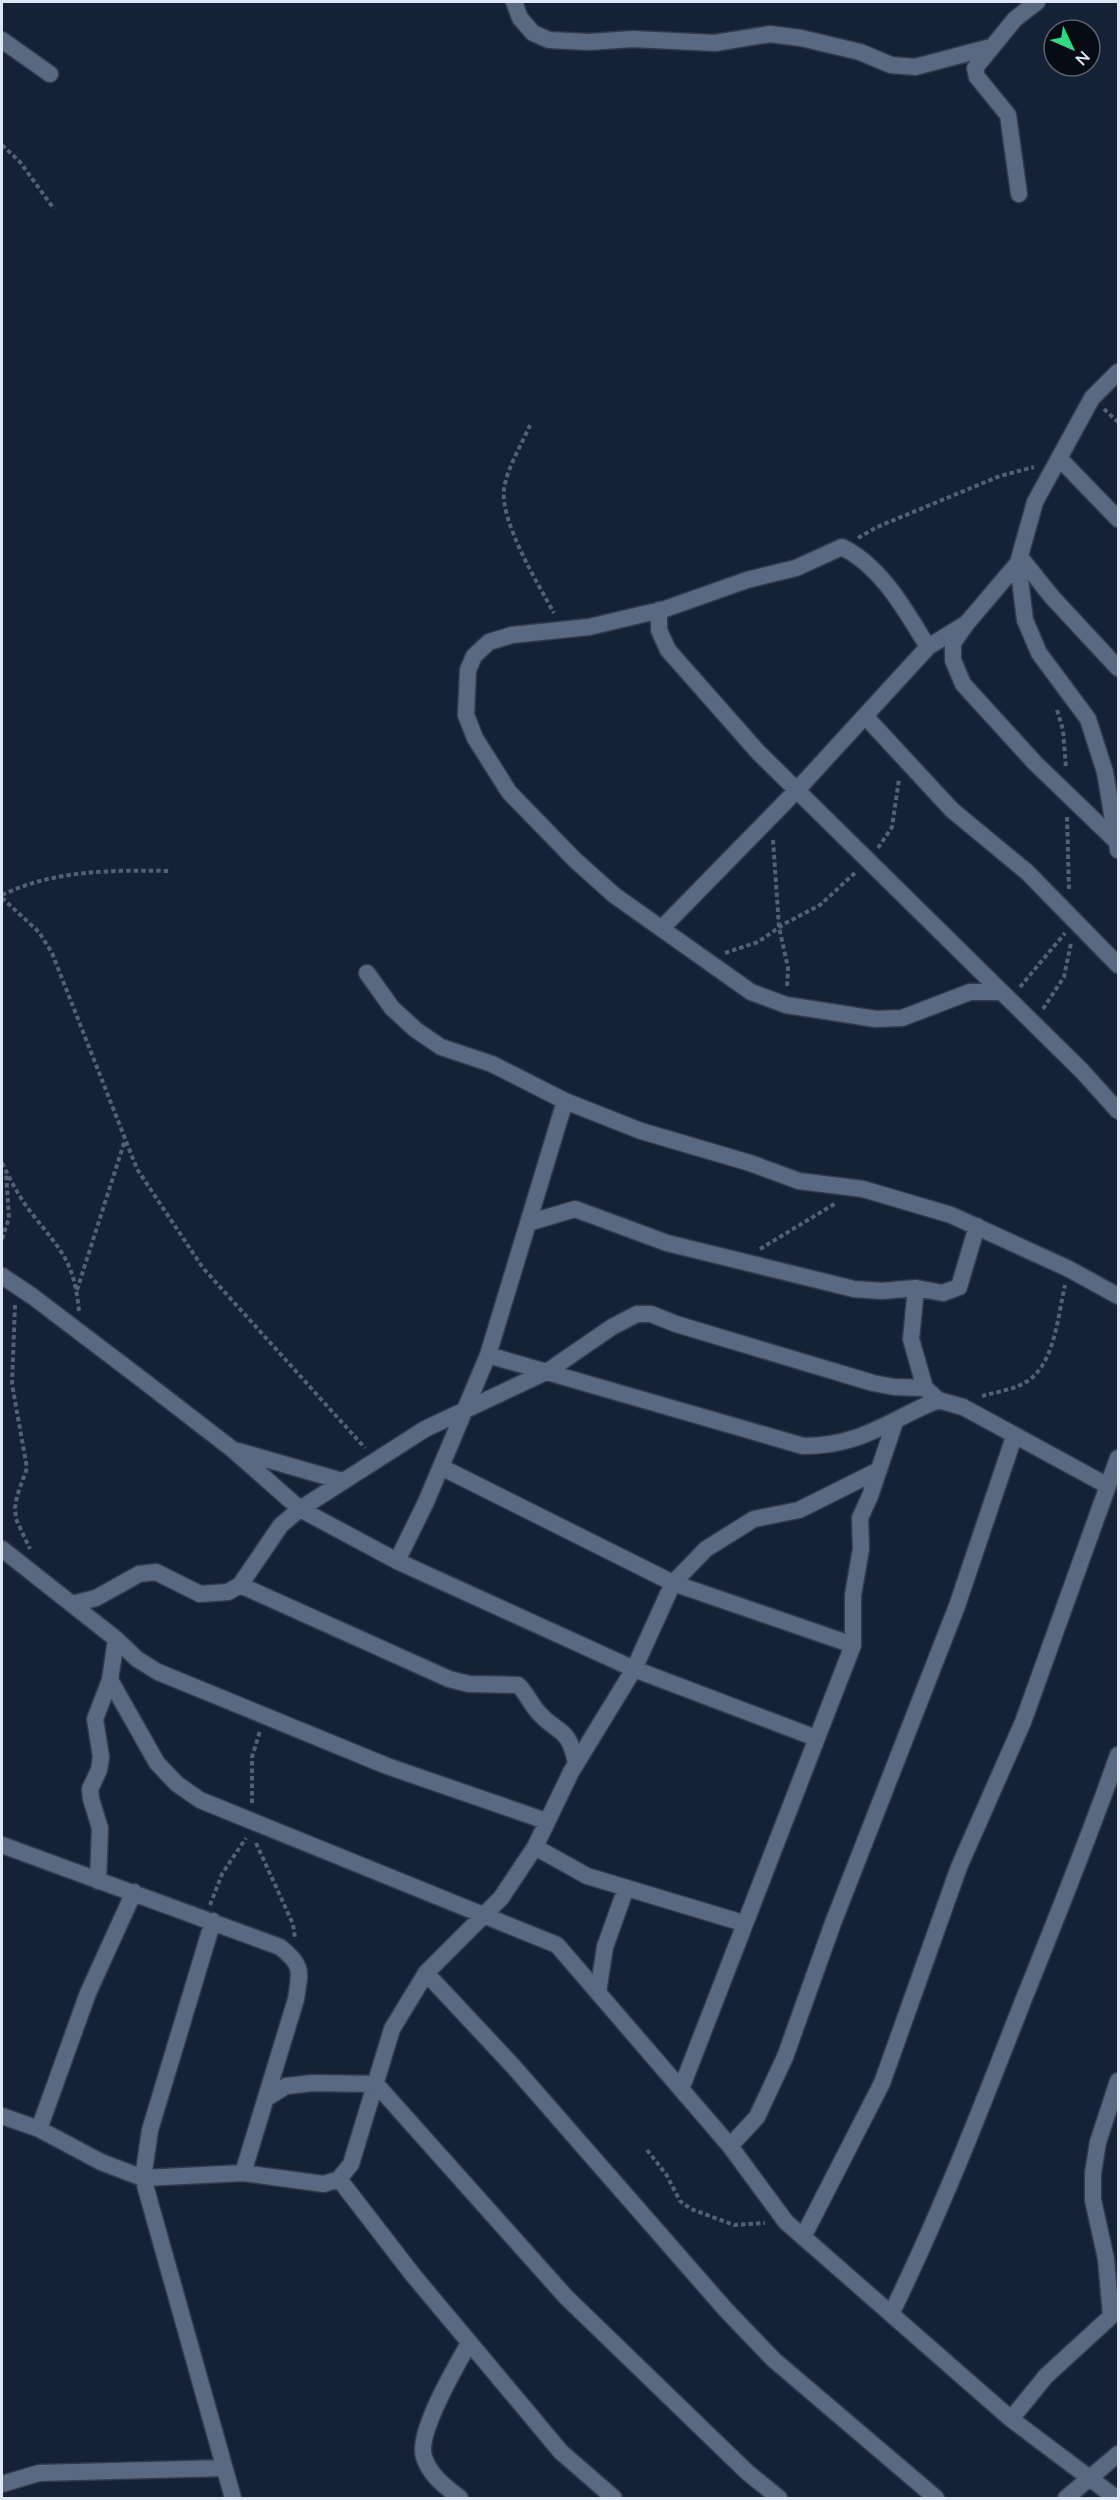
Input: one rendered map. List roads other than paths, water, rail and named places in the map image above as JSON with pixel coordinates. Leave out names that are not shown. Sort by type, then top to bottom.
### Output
[{"type":"street","points":[[514,2],[520,18],[533,33],[549,40],[589,42],[633,39],[715,43],[770,34],[801,38],[860,52],[891,65],[915,67],[991,47]]},
{"type":"street","points":[[1019,194],[1008,115],[975,73],[976,65],[991,47],[1015,20],[1037,2]]},
{"type":"street","points":[[2,40],[50,74]]},
{"type":"street","points":[[1117,844],[1105,772],[1092,730],[1077,703],[1039,653],[1025,620],[1019,560],[1035,501],[1092,398],[1119,372]]},
{"type":"street","points":[[1060,459],[1119,519]]},
{"type":"street","points":[[928,647],[884,581],[857,554],[842,547],[796,568],[747,580],[659,610],[562,630],[512,635],[483,646],[468,670],[466,715],[484,754],[509,792],[575,860],[614,895],[751,992],[786,1005],[876,1019],[902,1018],[969,992],[1004,996]]},
{"type":"street","points":[[1019,560],[953,643],[953,660],[963,684],[1117,844]]},
{"type":"street","points":[[1019,560],[1119,668]]},
{"type":"street","points":[[659,610],[659,630],[668,650],[758,752],[1119,1111]]},
{"type":"street","points":[[662,928],[797,790],[928,647],[967,623]]},
{"type":"street","points":[[865,716],[952,810],[1027,872],[1119,965]]},
{"type":"street","points":[[367,972],[392,1008],[416,1030],[441,1047],[492,1065],[565,1101],[641,1131],[750,1163],[799,1181],[863,1189],[951,1215],[1069,1269],[1119,1296]]},
{"type":"street","points":[[398,1561],[488,1355],[565,1101]]},
{"type":"street","points":[[528,1223],[576,1209],[667,1244],[854,1289],[882,1291],[916,1288],[943,1293],[958,1287],[977,1226]]},
{"type":"street","points":[[4,1277],[82,1333],[232,1449],[300,1509],[398,1561],[634,1669],[816,1738]]},
{"type":"street","points":[[916,1288],[910,1339],[924,1388],[938,1400],[955,1404],[1108,1486]]},
{"type":"street","points":[[72,1604],[96,1598],[139,1574],[156,1572],[200,1594],[228,1592],[240,1585],[281,1524],[300,1509],[424,1429],[548,1371],[612,1327],[637,1314],[651,1314],[676,1324],[873,1383],[894,1387],[924,1388]]},
{"type":"street","points":[[488,1355],[803,1446],[828,1446],[850,1442],[938,1400]]},
{"type":"street","points":[[681,2089],[743,1923],[853,1645],[853,1595],[861,1549],[860,1518],[895,1422]]},
{"type":"street","points":[[730,2146],[757,2117],[785,2057],[837,1913],[957,1606],[1014,1437]]},
{"type":"street","points":[[232,1449],[342,1482]]},
{"type":"street","points":[[803,2237],[882,2083],[958,1867],[1023,1722],[1119,1458]]},
{"type":"street","points":[[441,1467],[673,1583],[853,1645]]},
{"type":"street","points":[[2,2116],[39,2129],[101,2162],[143,2178],[243,2173],[324,2184],[339,2179],[351,2164],[392,2029],[426,1973],[501,1898],[535,1847],[576,1763],[634,1669],[673,1583],[706,1549],[754,1519],[799,1509],[879,1470]]},
{"type":"street","points":[[2,1550],[116,1639],[137,1659],[158,1672],[387,1766],[546,1821]]},
{"type":"street","points":[[240,1585],[449,1679],[469,1684],[518,1684],[540,1715],[564,1731],[572,1742],[576,1763]]},
{"type":"street","points":[[98,1881],[100,1828],[90,1789],[99,1770],[101,1757],[95,1719],[110,1680],[116,1639]]},
{"type":"street","points":[[110,1680],[157,1763],[177,1784],[200,1800],[251,1825],[486,1914],[556,1945],[730,2146],[786,2222],[1011,2420],[1116,2499]]},
{"type":"street","points":[[891,2314],[931,2231],[964,2152],[1080,1864],[1119,1755]]},
{"type":"street","points":[[3,1841],[98,1881],[134,1892],[280,1947],[296,1959],[300,1974],[296,1999],[243,2173]]},
{"type":"street","points":[[535,1847],[587,1876],[743,1923]]},
{"type":"street","points":[[598,1992],[605,1947],[626,1888]]},
{"type":"street","points":[[39,2129],[88,1992],[134,1892]]},
{"type":"street","points":[[209,1920],[150,2130],[143,2178],[233,2499]]},
{"type":"street","points":[[426,1973],[513,2066],[644,2217],[758,2343],[936,2499]]},
{"type":"street","points":[[1011,2420],[1046,2376],[1115,2313],[1093,2200],[1093,2173],[1098,2142],[1119,2081]]},
{"type":"street","points":[[267,2098],[286,2086],[314,2083],[376,2084],[566,2297],[747,2472],[779,2499]]},
{"type":"street","points":[[339,2179],[469,2343],[561,2452],[614,2499]]},
{"type":"street","points":[[460,2499],[438,2480],[423,2456],[423,2447],[438,2397],[469,2343]]},
{"type":"street","points":[[1066,2499],[1119,2454]]},
{"type":"street","points":[[2,2484],[39,2473],[224,2468]]}]
